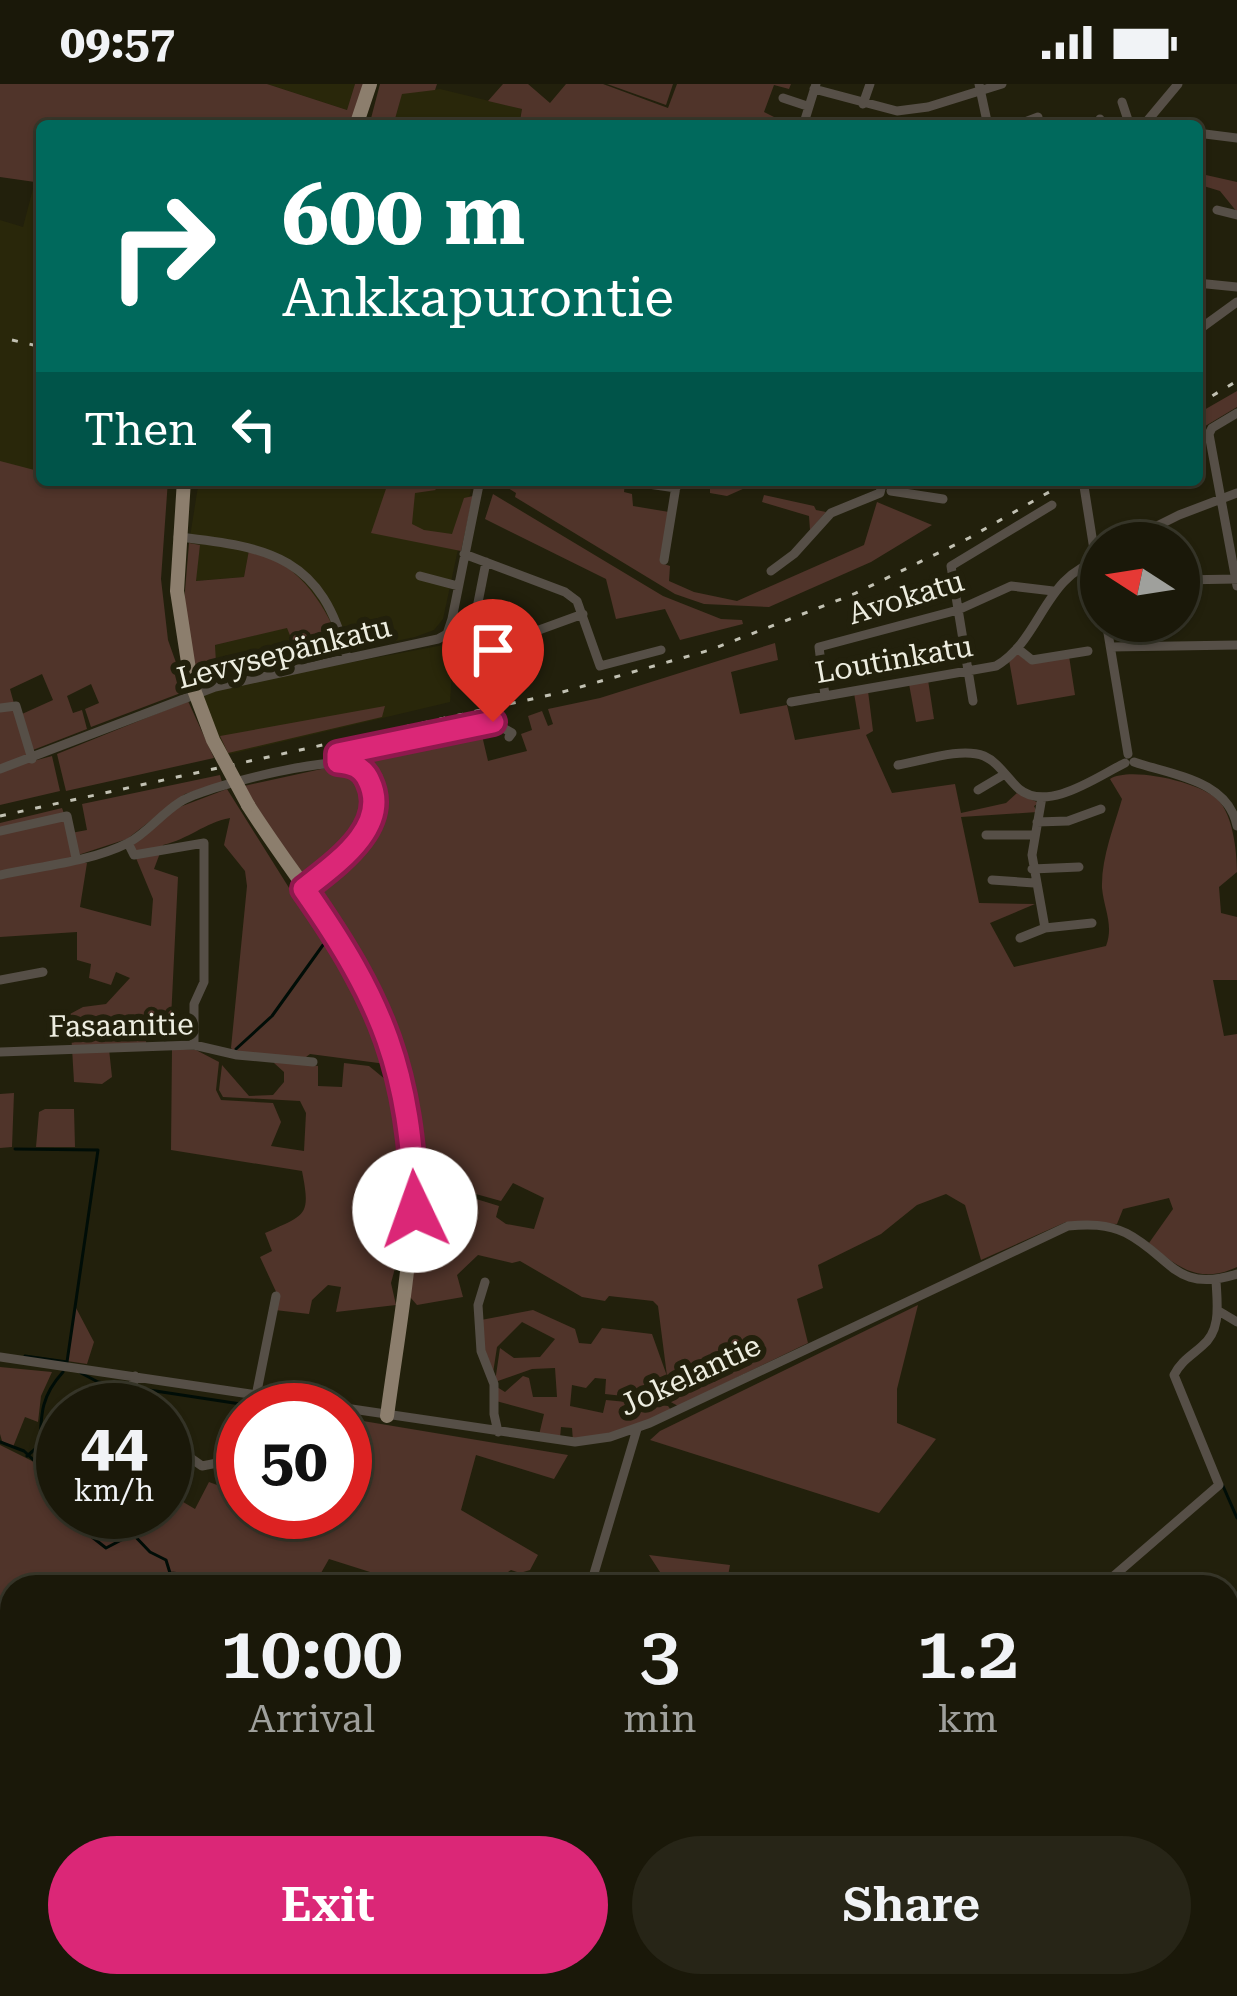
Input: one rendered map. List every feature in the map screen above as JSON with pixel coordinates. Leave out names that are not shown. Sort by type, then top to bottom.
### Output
[{"type":"main road","points":[[358,120],[370,84]]},
{"type":"main road","points":[[183,486],[178,537],[181,628],[191,682],[213,740],[248,805],[341,941],[392,1043],[409,1124],[415,1210],[387,1416]]},
{"type":"street","points":[[863,104],[870,84]]},
{"type":"street","points":[[804,120],[815,86],[888,111],[918,110],[980,87],[1002,84]]},
{"type":"street","points":[[1159,84],[1169,94]]},
{"type":"street","points":[[1150,120],[1178,84]]},
{"type":"street","points":[[980,87],[987,120]]},
{"type":"street","points":[[783,98],[807,106]]},
{"type":"street","points":[[1122,102],[1128,120]]},
{"type":"street","points":[[1032,120],[1038,118]]},
{"type":"street","points":[[1203,134],[1237,138]]},
{"type":"street","points":[[1217,210],[1237,215]]},
{"type":"street","points":[[1203,284],[1237,287]]},
{"type":"street","points":[[1203,327],[1237,302]]},
{"type":"street","points":[[1200,580],[1237,581],[1209,434],[1237,413]]},
{"type":"street","points":[[480,486],[447,634],[497,646],[583,614]]},
{"type":"street","points":[[664,560],[676,486]]},
{"type":"street","points":[[771,571],[794,554],[831,513],[874,497],[882,486]]},
{"type":"street","points":[[911,494],[912,486]]},
{"type":"street","points":[[1083,486],[1090,522]]},
{"type":"street","points":[[891,490],[943,500]]},
{"type":"street","points":[[1170,522],[1237,493]]},
{"type":"street","points":[[974,700],[951,566],[1052,505]]},
{"type":"street","points":[[178,537],[241,544],[266,550],[288,563],[330,606],[347,658]]},
{"type":"street","points":[[464,554],[565,592],[577,601],[600,666],[662,650]]},
{"type":"street","points":[[470,643],[486,562]]},
{"type":"street","name":"Loutinkatu","points":[[791,702],[996,666],[1017,648],[1053,591],[1080,569]]},
{"type":"street","points":[[420,576],[458,586]]},
{"type":"street","name":"Avokatu","points":[[825,696],[819,647],[958,610],[1011,586],[1053,591]]},
{"type":"street","name":"Levysepänkatu","points":[[0,769],[215,687],[447,634]]},
{"type":"street","points":[[1111,642],[1129,759]]},
{"type":"street","points":[[1112,647],[1237,645]]},
{"type":"street","points":[[1017,648],[1032,660],[1088,651]]},
{"type":"street","points":[[0,708],[16,706],[32,759]]},
{"type":"street","points":[[338,762],[343,752],[493,722],[512,733],[509,737]]},
{"type":"street","points":[[898,765],[971,754],[991,760],[1023,792],[1042,797],[1094,781],[1129,759]]},
{"type":"street","points":[[1129,759],[1216,790],[1232,807],[1237,826]]},
{"type":"street","points":[[0,875],[100,854],[128,843],[172,807],[201,791],[338,762],[353,764],[369,779],[369,818],[346,855],[304,889]]},
{"type":"street","points":[[978,790],[1005,774]]},
{"type":"street","points":[[1042,797],[1032,869],[1045,928]]},
{"type":"street","points":[[1037,822],[1068,821],[1100,809]]},
{"type":"street","points":[[0,831],[67,816],[76,859]]},
{"type":"street","points":[[986,835],[1034,836]]},
{"type":"street","points":[[128,843],[134,855],[204,843],[204,971],[194,1004],[194,1045]]},
{"type":"street","points":[[1032,869],[1079,867]]},
{"type":"street","points":[[992,880],[1034,883]]},
{"type":"street","points":[[1020,938],[1045,928],[1092,923]]},
{"type":"street","points":[[0,980],[43,972]]},
{"type":"street","name":"Fasaanitie","points":[[0,1052],[194,1045],[237,1055],[313,1062]]},
{"type":"street","name":"Jokelantie","points":[[372,1414],[575,1442],[637,1429],[1068,1226],[1112,1227],[1129,1234],[1174,1272],[1216,1280]]},
{"type":"street","points":[[1115,1575],[1219,1485],[1174,1375],[1211,1338],[1216,1280],[1237,1274]]},
{"type":"street","points":[[485,1282],[478,1305],[481,1352],[494,1384],[498,1432]]},
{"type":"street","points":[[257,1383],[276,1296]]},
{"type":"street","points":[[1217,1310],[1237,1322]]},
{"type":"street","name":"Jokelantie","points":[[0,1357],[216,1392]]},
{"type":"street","points":[[134,1383],[136,1376]]},
{"type":"street","points":[[594,1575],[637,1429]]},
{"type":"shaded area","points":[[0,84],[267,84],[347,110],[355,84],[366,84],[353,120],[36,120],[36,182],[0,177]]},
{"type":"shaded area","points":[[267,84],[355,84],[347,110]]},
{"type":"shaded area","points":[[380,84],[437,84],[435,90],[402,94],[395,120],[371,120]]},
{"type":"shaded area","points":[[503,84],[528,84],[550,103],[566,84],[603,84],[668,108],[677,84],[791,84],[789,89],[774,85],[764,112],[780,120],[520,120],[522,109],[488,101]]},
{"type":"shaded area","points":[[607,84],[673,84],[666,105]]},
{"type":"shaded area","points":[[440,89],[522,109],[519,120],[395,120],[402,93]]},
{"type":"shaded area","points":[[1203,174],[1237,182],[1237,212],[1220,191],[1203,186]]},
{"type":"shaded area","points":[[35,181],[36,472],[0,462],[0,220],[23,227]]},
{"type":"shaded area","points":[[1237,391],[1237,407],[1203,427],[1203,411]]},
{"type":"shaded area","points":[[0,461],[36,470],[36,486],[168,486],[161,579],[168,640],[186,691],[91,727],[85,709],[99,703],[91,684],[67,696],[73,713],[82,710],[87,729],[33,750],[22,714],[53,700],[42,674],[10,689],[29,758],[0,767]]},
{"type":"shaded area","points":[[198,486],[472,486],[443,619],[434,630],[415,637],[344,652],[249,551],[244,577],[195,581],[200,545],[189,543]]},
{"type":"shaded area","points":[[387,486],[432,486],[436,490],[415,493],[412,524],[452,534],[464,498],[473,496],[461,551],[371,533]]},
{"type":"shaded area","points":[[505,486],[625,486],[624,492],[632,494],[633,506],[669,512],[661,563],[670,566],[669,581],[737,601],[864,545],[877,502],[932,525],[871,562],[769,607],[704,604],[675,594],[515,497]]},
{"type":"shaded area","points":[[706,486],[750,486],[727,496],[710,493]]},
{"type":"shaded area","points":[[493,494],[663,596],[743,624],[680,640],[665,609],[616,619],[606,579],[485,519]]},
{"type":"shaded area","points":[[764,495],[826,512],[810,530],[809,516],[762,502]]},
{"type":"shaded area","points":[[189,543],[200,545],[196,581],[244,577],[249,550],[283,565],[320,603],[344,652],[300,660],[287,628],[215,645],[217,680],[198,685],[183,614]]},
{"type":"shaded area","points":[[288,627],[305,671],[454,643],[450,702],[226,755],[198,685],[216,679],[215,645]]},
{"type":"shaded area","points":[[775,643],[778,660],[731,672],[740,714],[787,705],[795,740],[860,729],[854,693],[868,691],[873,731],[866,735],[892,793],[955,784],[961,813],[1006,803],[1017,793],[1039,803],[1034,806],[1037,812],[961,817],[979,903],[1035,904],[990,923],[1014,967],[1106,946],[1109,924],[1102,877],[1122,799],[1110,779],[1132,774],[1165,778],[1197,787],[1218,800],[1233,834],[1237,872],[1219,887],[1221,913],[1237,917],[1237,980],[1213,980],[1224,1036],[1237,1034],[1237,1267],[1211,1274],[1189,1271],[1149,1243],[1173,1209],[1169,1198],[1123,1209],[1117,1224],[1066,1222],[981,1260],[965,1205],[946,1194],[917,1205],[881,1234],[818,1265],[823,1288],[797,1299],[808,1343],[678,1406],[605,1394],[606,1379],[595,1378],[586,1388],[572,1385],[570,1406],[603,1413],[606,1400],[671,1410],[638,1427],[573,1441],[572,1428],[561,1427],[560,1438],[539,1435],[544,1414],[496,1401],[497,1387],[505,1392],[523,1376],[529,1378],[533,1397],[557,1397],[555,1368],[532,1369],[495,1382],[500,1348],[514,1358],[540,1357],[555,1339],[522,1322],[497,1347],[493,1373],[486,1363],[481,1320],[533,1310],[575,1329],[579,1343],[591,1344],[602,1328],[652,1334],[667,1376],[658,1306],[653,1301],[582,1297],[520,1261],[478,1255],[457,1275],[463,1297],[417,1305],[410,1297],[421,1212],[434,1214],[438,1198],[458,1202],[460,1194],[499,1206],[496,1217],[506,1224],[534,1229],[544,1198],[513,1183],[501,1201],[465,1191],[467,1176],[431,1170],[425,1158],[395,1037],[364,973],[314,892],[358,847],[377,809],[378,791],[370,774],[351,759],[480,727],[488,761],[527,751],[521,734],[532,730],[528,716],[542,711],[548,726],[553,724],[548,709],[600,698]]},
{"type":"shaded area","points":[[1017,650],[1025,660],[1069,656],[1075,695],[1017,705],[1009,660]]},
{"type":"shaded area","points":[[928,680],[934,719],[916,722],[909,684]]},
{"type":"shaded area","points":[[188,701],[214,758],[66,791],[57,754]]},
{"type":"shaded area","points":[[385,706],[382,717],[228,753],[220,736]]},
{"type":"shaded area","points":[[52,756],[60,791],[0,805],[0,770]]},
{"type":"shaded area","points":[[351,767],[366,797],[358,830],[336,859],[305,874],[297,870],[244,786]]},
{"type":"shaded area","points":[[220,775],[222,782],[185,794],[127,839],[78,855],[79,862],[87,863],[80,907],[151,926],[153,899],[131,846],[177,808],[227,789],[331,945],[386,1064],[310,1054],[302,1060],[231,1048],[247,886],[245,871],[224,845],[230,818],[163,845],[154,869],[178,877],[171,1019],[148,1028],[145,1049],[109,1049],[112,1077],[102,1084],[74,1082],[70,1014],[106,1004],[130,978],[116,972],[111,985],[89,978],[91,964],[77,960],[77,932],[0,937],[0,823],[62,808],[71,833],[87,830],[82,804]]},
{"type":"shaded area","points":[[172,1048],[196,1050],[219,1062],[216,1090],[221,1100],[273,1103],[281,1122],[271,1146],[304,1151],[306,1113],[300,1101],[223,1097],[219,1090],[222,1065],[249,1096],[273,1095],[284,1082],[284,1072],[274,1063],[277,1059],[318,1066],[318,1086],[342,1087],[344,1063],[369,1066],[391,1084],[404,1156],[401,1246],[391,1283],[396,1305],[336,1312],[341,1287],[328,1285],[312,1300],[309,1314],[275,1310],[278,1296],[260,1257],[272,1251],[265,1233],[297,1217],[305,1206],[302,1171],[171,1150]]},
{"type":"shaded area","points":[[14,1093],[12,1147],[0,1148],[0,1094]]},
{"type":"shaded area","points":[[74,1109],[75,1147],[36,1147],[39,1112]]},
{"type":"shaded area","points":[[918,1305],[897,1389],[897,1423],[936,1439],[879,1513],[650,1440],[660,1431]]},
{"type":"shaded area","points":[[75,1306],[94,1342],[87,1364],[67,1361]]},
{"type":"shaded area","points":[[0,1367],[52,1372],[47,1383],[36,1383],[36,1421],[25,1417],[13,1447],[0,1434]]},
{"type":"shaded area","points":[[372,1422],[568,1455],[554,1479],[476,1455],[461,1510],[538,1555],[530,1570],[520,1573],[380,1575],[329,1559],[320,1575],[0,1575],[0,1445],[36,1464],[36,1539],[192,1539],[192,1507],[209,1482],[216,1485],[216,1539],[372,1539]]},
{"type":"shaded area","points":[[649,1555],[730,1565],[728,1575],[660,1572]]},
{"type":"waterway","points":[[236,1049],[272,1016],[323,945]]},
{"type":"waterway","points":[[15,1149],[98,1150],[67,1362],[25,1356]]},
{"type":"waterway","points":[[27,1456],[40,1445],[44,1406],[63,1372]]},
{"type":"waterway","points":[[81,1373],[104,1383]]},
{"type":"waterway","points":[[192,1397],[216,1400]]},
{"type":"waterway","points":[[0,1442],[24,1451],[36,1462]]},
{"type":"waterway","points":[[1223,1486],[1237,1518]]},
{"type":"waterway","points":[[95,1539],[106,1548],[123,1539]]},
{"type":"waterway","points":[[138,1539],[166,1560],[170,1573],[184,1575]]},
{"type":"railway","points":[[12,340],[36,346]]},
{"type":"railway","points":[[1203,401],[1237,381]]},
{"type":"railway","points":[[0,816],[559,693],[710,650],[854,594],[969,538],[1060,486]]},
{"type":"route","points":[[415,1210],[411,1139],[392,1043],[361,976],[304,889],[346,855],[369,818],[369,779],[353,764],[338,762],[338,754],[493,722]]}]
